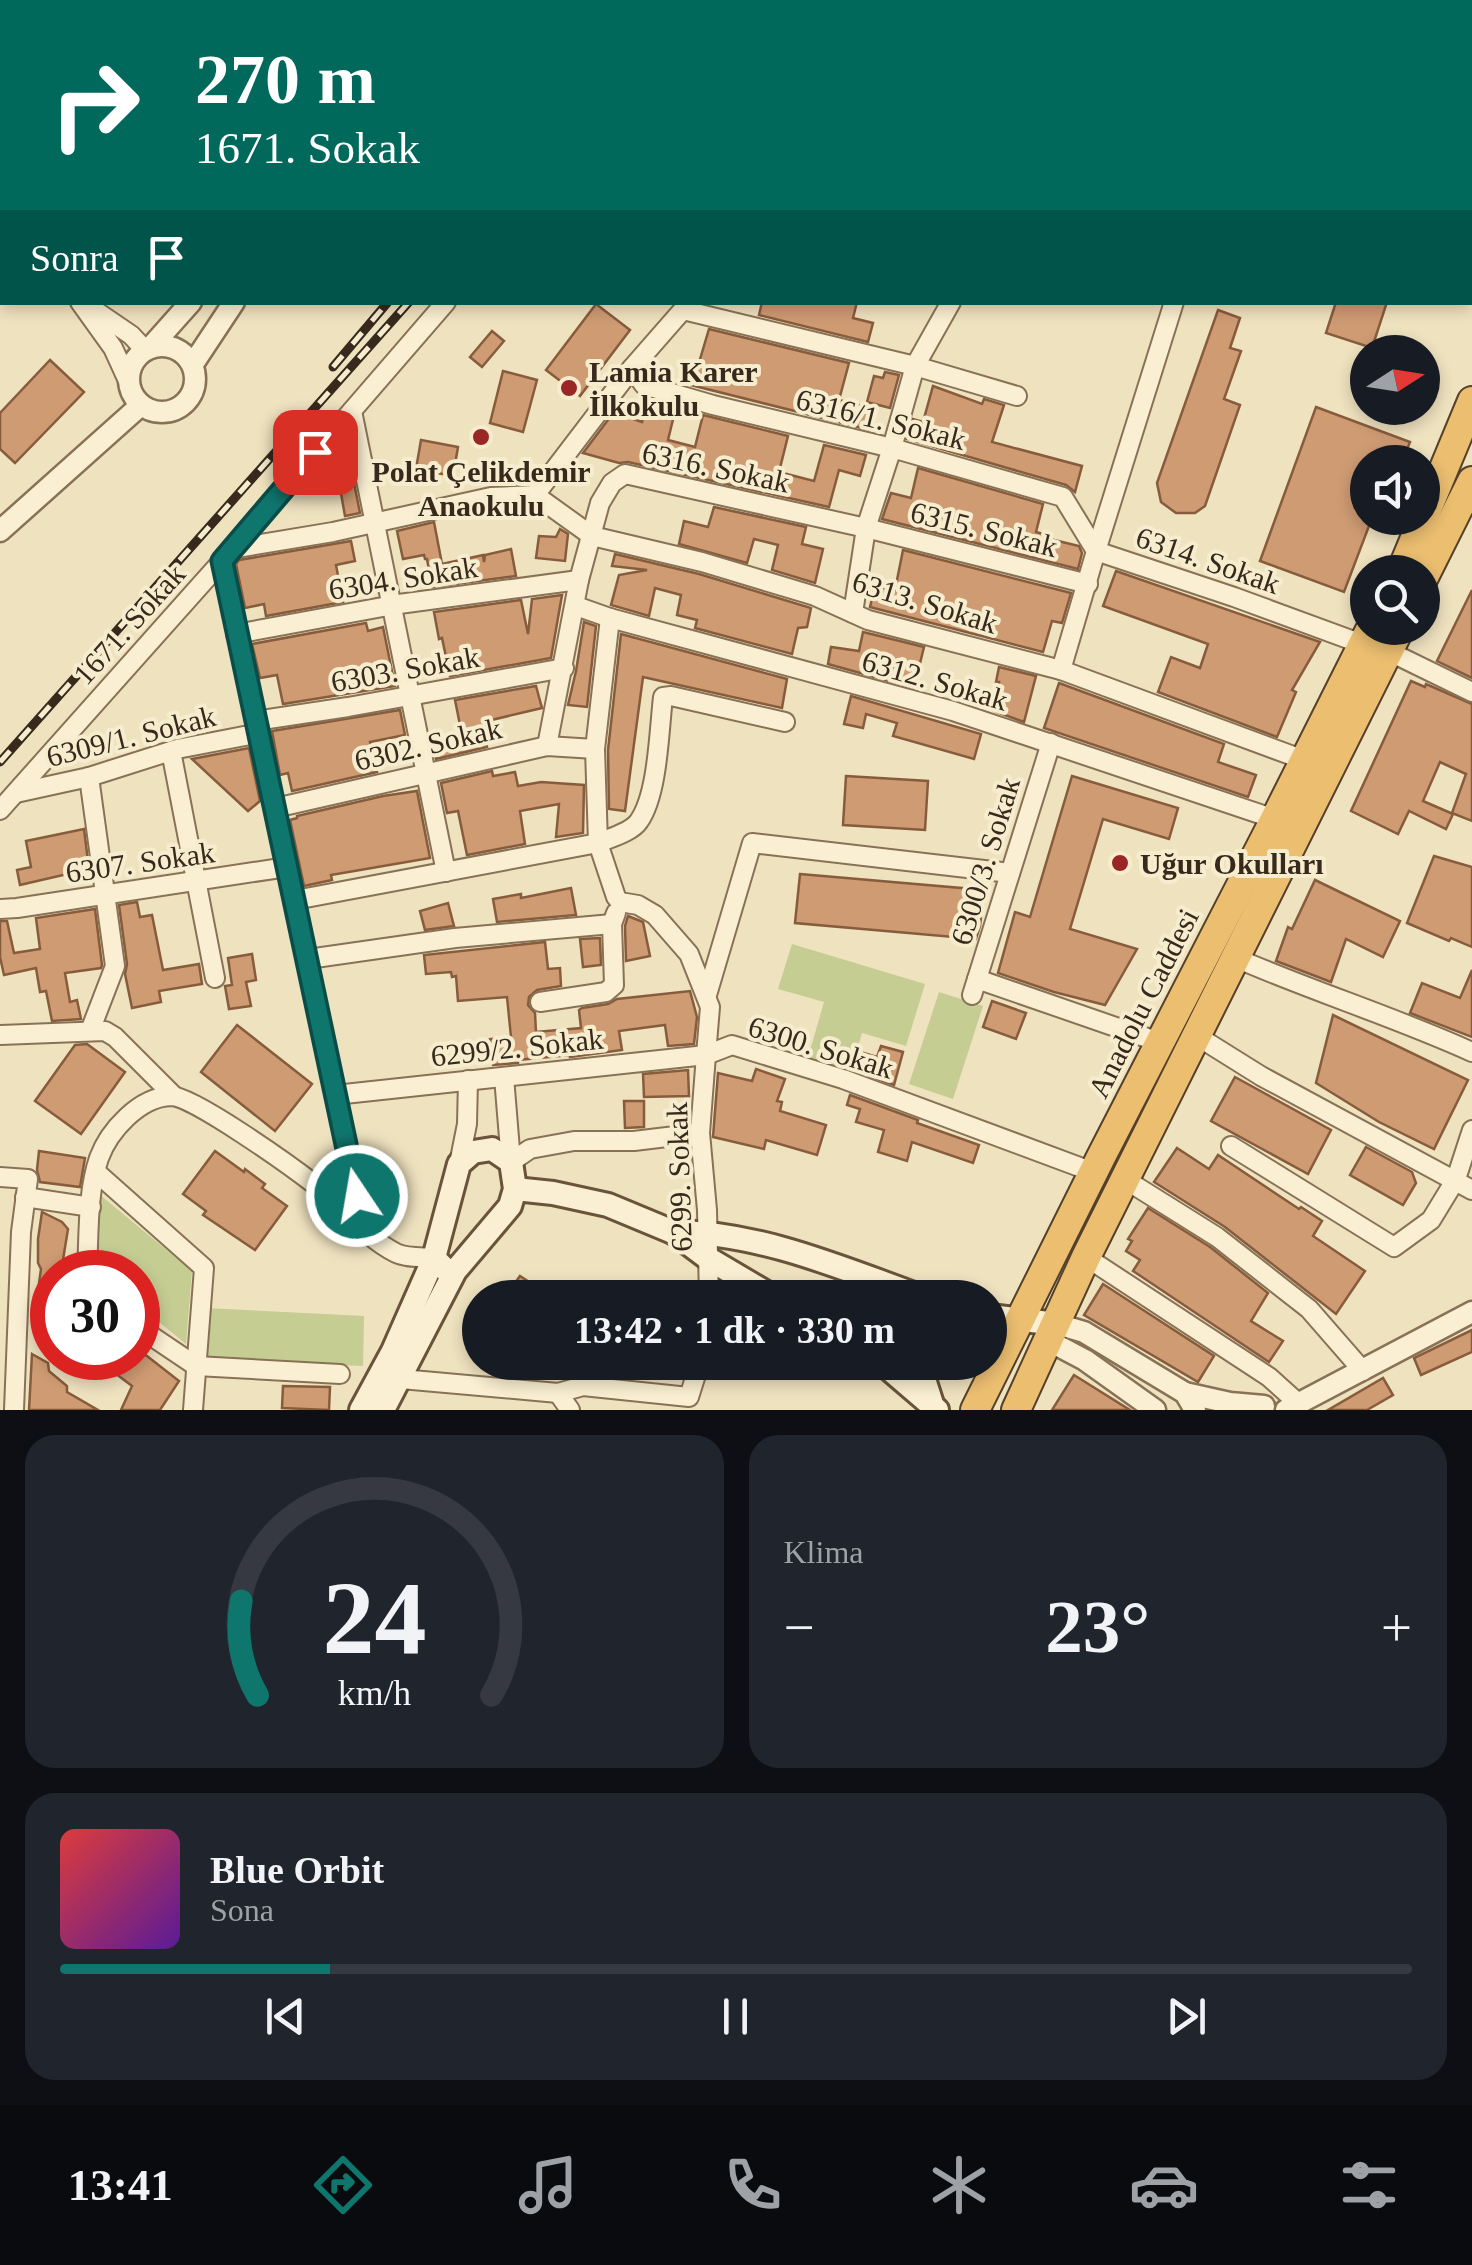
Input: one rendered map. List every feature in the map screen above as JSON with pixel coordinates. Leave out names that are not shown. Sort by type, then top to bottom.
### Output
[{"type":"highway","points":[[1408,555],[1472,400]]},
{"type":"highway","points":[[1435,555],[1472,481]]},
{"type":"highway","name":"Anadolu Caddesi","points":[[975,1410],[1304,760],[1376,645]]},
{"type":"highway","name":"Anadolu Caddesi","points":[[1016,1410],[1086,1257],[1236,958],[1377,645]]},
{"type":"main road","points":[[361,1410],[393,1351],[434,1258],[459,1164],[467,1155],[484,1148],[501,1154],[511,1162],[516,1189],[510,1206],[455,1271],[384,1410]]},
{"type":"main road","points":[[516,1189],[608,1205],[673,1232],[745,1280]]},
{"type":"main road","points":[[673,1232],[706,1232],[764,1243],[872,1280]]},
{"type":"main road","points":[[434,1258],[446,1270],[455,1271]]},
{"type":"main road","points":[[1007,1317],[1019,1318],[1053,1333]]},
{"type":"main road","points":[[902,1380],[935,1408]]},
{"type":"main road","points":[[925,1380],[935,1408]]},
{"type":"street","points":[[84,305],[113,348],[141,405],[166,413],[185,404],[195,386],[193,364],[232,305]]},
{"type":"street","points":[[86,305],[148,349],[170,346],[193,364]]},
{"type":"street","points":[[129,383],[134,362],[188,305]]},
{"type":"street","name":"1671. Sokak","points":[[0,810],[443,305]]},
{"type":"street","points":[[852,613],[866,528],[915,366],[950,305]]},
{"type":"street","points":[[1096,551],[1173,305]]},
{"type":"street","points":[[364,1230],[236,634],[226,555],[491,497],[535,495],[632,368],[686,306],[1017,396]]},
{"type":"street","name":"6316/1. Sokak","points":[[632,368],[644,385],[892,448],[1062,498],[1096,551]]},
{"type":"street","points":[[0,531],[141,405]]},
{"type":"street","points":[[352,411],[446,872]]},
{"type":"street","name":"6316. Sokak","points":[[592,536],[600,503],[612,483],[625,474],[866,528]]},
{"type":"street","name":"6313. Sokak","points":[[535,495],[592,536],[702,562],[816,596],[868,620],[1061,670],[1304,760]]},
{"type":"street","name":"6315. Sokak","points":[[866,528],[1088,584]]},
{"type":"street","points":[[547,746],[592,536]]},
{"type":"street","name":"6314. Sokak","points":[[1061,670],[1096,551],[1234,597],[1350,630]]},
{"type":"street","name":"6304. Sokak","points":[[236,634],[392,605],[580,580]]},
{"type":"street","name":"6312. Sokak","points":[[576,606],[953,711],[1276,819]]},
{"type":"street","points":[[540,1002],[606,992],[614,984],[612,924],[620,902],[598,843],[595,748],[610,618]]},
{"type":"street","name":"6314. Sokak","points":[[1392,645],[1472,692]]},
{"type":"street","name":"6303. Sokak","points":[[258,727],[564,668]]},
{"type":"street","points":[[295,900],[598,843],[638,823],[652,790],[663,698],[672,696],[786,722]]},
{"type":"street","name":"6309/1. Sokak","points":[[16,793],[89,777],[258,727]]},
{"type":"street","name":"6300/3. Sokak","points":[[1051,743],[974,987],[1158,1042]]},
{"type":"street","name":"6302. Sokak","points":[[274,808],[547,746],[595,748]]},
{"type":"street","points":[[171,752],[215,978]]},
{"type":"street","points":[[89,777],[115,966],[90,1031]]},
{"type":"street","points":[[707,994],[752,844],[1010,873]]},
{"type":"street","name":"6307. Sokak","points":[[0,908],[287,867]]},
{"type":"street","name":"6300. Sokak","points":[[620,902],[638,904],[655,915],[689,954],[710,1007],[706,1055],[732,1045],[769,1056],[843,1079],[1093,1172]]},
{"type":"street","points":[[308,960],[456,938],[612,924]]},
{"type":"street","points":[[1236,958],[1472,1052]]},
{"type":"street","points":[[0,1035],[104,1031],[115,1037],[174,1096],[217,1117],[315,1184],[364,1230],[398,1254],[434,1258]]},
{"type":"street","points":[[1197,1036],[1261,1076],[1464,1184]]},
{"type":"street","name":"6299/2. Sokak","points":[[335,1095],[706,1055]]},
{"type":"street","name":"6299. Sokak","points":[[706,1055],[700,1133],[709,1280]]},
{"type":"street","points":[[504,1076],[511,1162],[530,1149],[574,1141],[634,1141],[700,1133]]},
{"type":"street","points":[[459,1164],[467,1124],[468,1080]]},
{"type":"street","points":[[89,1250],[100,1156],[127,1114],[158,1098],[174,1096]]},
{"type":"street","points":[[1231,1146],[1394,1247],[1430,1220],[1464,1184],[1472,1130]]},
{"type":"street","points":[[96,1172],[204,1268],[193,1410]]},
{"type":"street","points":[[0,1177],[28,1179],[14,1410]]},
{"type":"street","points":[[1126,1180],[1216,1237],[1309,1309],[1363,1371]]},
{"type":"street","points":[[26,1197],[92,1207]]},
{"type":"street","points":[[1086,1257],[1269,1377],[1292,1407]]},
{"type":"street","points":[[0,1262],[20,1263]]},
{"type":"street","points":[[1053,1333],[1084,1332],[1190,1402],[1292,1407],[1472,1312]]},
{"type":"street","points":[[1053,1333],[1084,1360],[1156,1410]]},
{"type":"street","points":[[160,1342],[196,1366],[340,1374]]},
{"type":"street","points":[[401,1379],[558,1393],[584,1386],[689,1397],[694,1380]]},
{"type":"street","points":[[1120,1384],[1139,1410]]},
{"type":"street","points":[[558,1393],[570,1410]]},
{"type":"green space","points":[[792,944],[925,984],[906,1046],[862,1033],[850,1074],[807,1061],[824,1002],[778,989]]},
{"type":"green space","points":[[939,992],[983,1006],[953,1099],[909,1084]]},
{"type":"green space","points":[[99,1194],[192,1271],[186,1344],[160,1323],[160,1250],[93,1250]]},
{"type":"green space","points":[[206,1308],[364,1316],[363,1366],[201,1359]]},
{"type":"building","name":"Lamia Karer İlkokulu","points":[[595,305],[630,330],[580,396],[546,370]]},
{"type":"building","points":[[761,305],[856,305],[853,318],[873,323],[868,342],[759,315]]},
{"type":"building","points":[[1335,305],[1386,305],[1376,335],[1350,335],[1350,341],[1326,333]]},
{"type":"building","points":[[1218,310],[1240,318],[1230,348],[1241,351],[1224,399],[1240,405],[1205,506],[1195,513],[1176,513],[1161,502],[1157,483]]},
{"type":"building","points":[[709,329],[849,363],[839,400],[875,409],[870,430],[683,383],[689,363],[698,366]]},
{"type":"building","points":[[492,331],[504,341],[482,367],[470,357]]},
{"type":"building","points":[[50,360],[84,392],[15,463],[0,449],[0,413]]},
{"type":"building","name":"Polat Çelikdemir Anaokulu","points":[[503,371],[537,380],[523,432],[490,423]]},
{"type":"building","points":[[885,372],[899,375],[890,408],[867,402],[874,376],[883,378]]},
{"type":"building","points":[[933,386],[982,404],[984,399],[1004,405],[992,442],[1082,466],[1075,492],[1066,485],[907,439],[913,419],[923,422]]},
{"type":"building","points":[[648,399],[676,407],[668,440],[695,447],[703,415],[788,436],[779,472],[814,481],[824,445],[866,455],[860,476],[839,470],[829,507],[583,453],[614,412],[642,422]]},
{"type":"building","points":[[1316,407],[1350,420],[1350,425],[1364,425],[1410,442],[1350,445],[1350,535],[1366,535],[1358,555],[1350,555],[1350,576],[1344,592],[1260,561]]},
{"type":"building","points":[[421,440],[458,447],[453,476],[416,469]]},
{"type":"building","points":[[918,468],[1043,504],[1036,532],[1079,546],[1082,553],[1078,569],[882,519],[891,493],[911,498]]},
{"type":"building","points":[[337,471],[352,473],[360,513],[345,516]]},
{"type":"building","points":[[714,507],[806,527],[802,544],[823,549],[815,583],[772,570],[778,545],[754,539],[747,563],[679,544],[684,521],[708,527]]},
{"type":"building","points":[[434,522],[442,564],[483,555],[484,562],[485,555],[511,549],[516,576],[432,587],[427,559],[424,555],[403,559],[397,531]]},
{"type":"building","points":[[560,529],[568,534],[565,561],[536,558],[539,536],[556,537]]},
{"type":"building","points":[[351,541],[355,561],[336,565],[343,602],[266,616],[264,604],[245,608],[236,564],[239,560]]},
{"type":"building","points":[[903,550],[1071,593],[1062,623],[1052,621],[1043,652],[870,607],[875,586],[895,590]]},
{"type":"building","points":[[615,554],[699,574],[811,608],[807,627],[798,628],[792,654],[695,628],[697,620],[677,615],[681,595],[655,588],[649,616],[611,605],[619,575],[647,570],[612,566]]},
{"type":"building","points":[[1116,571],[1320,642],[1292,690],[1296,692],[1277,737],[1158,692],[1171,657],[1200,668],[1208,644],[1103,606]]},
{"type":"building","points":[[1472,590],[1472,678],[1437,661]]},
{"type":"building","points":[[562,595],[551,658],[450,676],[434,612],[521,600],[528,634],[532,599]]},
{"type":"building","points":[[584,622],[596,626],[587,707],[568,705]]},
{"type":"building","points":[[366,623],[368,631],[383,627],[395,686],[283,704],[277,675],[260,678],[252,644]]},
{"type":"building","points":[[863,632],[924,647],[914,688],[828,664],[831,647],[859,651]]},
{"type":"building","points":[[621,634],[787,679],[782,708],[643,677],[625,811],[609,809],[608,750]]},
{"type":"building","points":[[999,667],[1036,676],[1024,722],[994,711]]},
{"type":"building","points":[[1411,681],[1472,704],[1472,821],[1452,813],[1466,774],[1440,762],[1423,801],[1453,814],[1446,829],[1409,811],[1398,834],[1351,811]]},
{"type":"building","points":[[1059,683],[1224,744],[1218,762],[1256,775],[1248,797],[1044,728]]},
{"type":"building","points":[[536,686],[542,708],[483,722],[487,747],[436,759],[433,746],[463,740],[455,700]]},
{"type":"building","points":[[851,696],[981,734],[974,759],[893,736],[897,723],[866,714],[863,728],[844,724]]},
{"type":"building","points":[[400,710],[405,735],[370,742],[377,772],[292,791],[288,773],[280,775],[272,731]]},
{"type":"building","points":[[249,748],[260,801],[248,811],[192,759]]},
{"type":"building","points":[[492,771],[493,776],[515,772],[518,786],[541,782],[584,785],[583,833],[556,837],[559,804],[520,811],[525,844],[467,855],[458,811],[447,813],[441,783]]},
{"type":"building","points":[[846,776],[928,781],[925,830],[843,825]]},
{"type":"building","points":[[1072,776],[1178,808],[1169,839],[1103,819],[1070,929],[1137,949],[1105,1005],[998,973],[1015,912],[1030,917]]},
{"type":"building","points":[[417,791],[430,858],[331,875],[332,880],[304,886],[290,820]]},
{"type":"building","points":[[84,829],[89,869],[20,885],[17,870],[31,867],[26,841]]},
{"type":"building","points":[[1434,856],[1472,867],[1472,947],[1407,923]]},
{"type":"building","points":[[800,874],[984,890],[976,939],[795,923]]},
{"type":"building","points":[[1315,880],[1400,921],[1383,957],[1346,939],[1331,982],[1276,961],[1288,927],[1292,929]]},
{"type":"building","points":[[571,888],[576,915],[497,922],[493,899]]},
{"type":"building","points":[[137,902],[140,917],[152,915],[163,970],[199,964],[202,984],[159,991],[161,1002],[132,1008],[119,905]]},
{"type":"building","points":[[448,903],[454,926],[425,930],[420,911]]},
{"type":"building","points":[[95,909],[101,968],[65,973],[70,1002],[77,1000],[81,1019],[52,1021],[46,991],[40,992],[36,968],[4,975],[0,921],[7,921],[14,953],[40,949],[36,918]]},
{"type":"building","points":[[628,916],[643,922],[650,956],[626,961]]},
{"type":"building","points":[[600,938],[601,965],[583,967],[580,939]]},
{"type":"building","points":[[545,942],[548,969],[560,968],[561,986],[537,990],[529,997],[536,1032],[581,1028],[582,1008],[617,999],[690,991],[697,1017],[694,1044],[668,1046],[665,1025],[619,1031],[622,1050],[493,1065],[490,1039],[511,1037],[507,997],[458,1001],[456,976],[452,977],[451,972],[426,974],[424,955]]},
{"type":"building","points":[[252,954],[256,980],[246,982],[251,1006],[229,1009],[225,986],[232,985],[228,958]]},
{"type":"building","points":[[1472,970],[1472,1037],[1410,1013],[1422,983],[1460,998]]},
{"type":"building","points":[[992,1001],[1026,1013],[1016,1039],[983,1027]]},
{"type":"building","points":[[1333,1015],[1468,1080],[1434,1149],[1379,1122],[1316,1083]]},
{"type":"building","points":[[237,1025],[312,1084],[275,1131],[201,1072]]},
{"type":"building","points":[[87,1044],[125,1072],[81,1134],[35,1101],[75,1045]]},
{"type":"building","points":[[881,1046],[903,1052],[894,1085],[859,1072],[864,1053],[877,1057]]},
{"type":"building","points":[[756,1069],[785,1079],[777,1101],[782,1102],[780,1111],[826,1125],[817,1155],[766,1140],[764,1149],[713,1137],[718,1073],[752,1081]]},
{"type":"building","points":[[688,1070],[689,1096],[644,1097],[643,1074]]},
{"type":"building","points":[[1235,1077],[1331,1130],[1308,1174],[1211,1121]]},
{"type":"building","points":[[850,1095],[979,1145],[973,1163],[912,1142],[907,1161],[878,1152],[884,1130],[856,1122],[860,1109],[847,1105]]},
{"type":"building","points":[[624,1101],[644,1101],[644,1127],[625,1128]]},
{"type":"building","points":[[1366,1147],[1412,1172],[1416,1183],[1403,1205],[1350,1175]]},
{"type":"building","points":[[1177,1148],[1209,1169],[1218,1155],[1322,1221],[1313,1236],[1365,1271],[1336,1314],[1225,1227],[1154,1182]]},
{"type":"building","points":[[39,1151],[85,1158],[80,1187],[40,1182]]},
{"type":"building","points":[[215,1151],[265,1184],[262,1188],[287,1206],[255,1250],[203,1215],[206,1211],[183,1194]]},
{"type":"building","points":[[1148,1208],[1210,1247],[1268,1293],[1251,1321],[1283,1341],[1269,1362],[1133,1271],[1140,1260],[1126,1251],[1132,1241],[1128,1239]]},
{"type":"building","points":[[42,1212],[68,1229],[65,1250],[38,1250]]},
{"type":"building","points":[[1103,1284],[1214,1356],[1198,1382],[1084,1315]]},
{"type":"building","points":[[1472,1330],[1472,1352],[1421,1375],[1414,1358]]},
{"type":"building","points":[[160,1366],[179,1381],[160,1410],[121,1410],[132,1386],[124,1380],[160,1380]]},
{"type":"building","points":[[1074,1375],[1130,1410],[1052,1410]]},
{"type":"building","points":[[1383,1378],[1393,1395],[1367,1410],[1328,1410]]},
{"type":"building","points":[[31,1380],[60,1380],[67,1386],[67,1392],[98,1410],[29,1410]]},
{"type":"building","points":[[283,1386],[330,1387],[329,1410],[282,1408]]},
{"type":"railway","points":[[333,367],[385,305]]},
{"type":"railway","points":[[0,762],[406,305]]},
{"type":"place","name":"Lamia Karer İlkokulu","points":[[569,388]]},
{"type":"place","name":"Polat Çelikdemir Anaokulu","points":[[481,437]]},
{"type":"place","name":"Uğur Okulları","points":[[1120,863]]},
{"type":"route","points":[[315,452],[222,561],[357,1196]]}]
